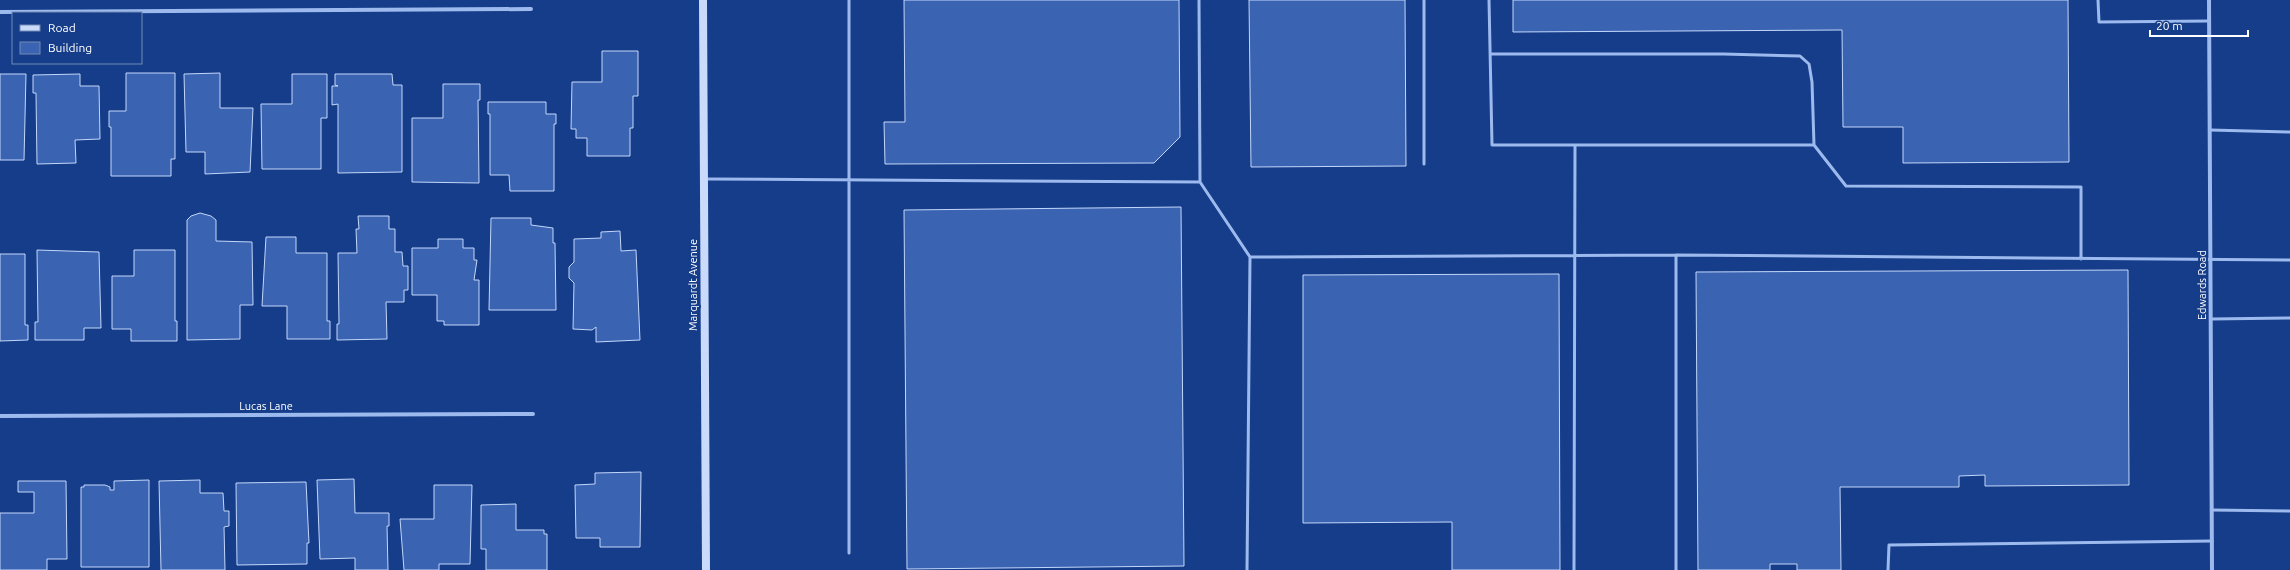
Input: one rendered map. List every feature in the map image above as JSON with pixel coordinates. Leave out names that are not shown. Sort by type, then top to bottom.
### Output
[{"type":"main road","name":"Marquardt Avenue","points":[[703,0],[706,570]]},
{"type":"street","name":"Edwards Road","points":[[2209,0],[2212,570]]},
{"type":"street","points":[[0,12],[531,9]]},
{"type":"street","name":"Lucas Lane","points":[[0,416],[533,414]]},
{"type":"lane","points":[[849,0],[849,553]]},
{"type":"lane","points":[[1199,0],[1200,182],[1250,257],[1247,570]]},
{"type":"lane","points":[[1424,0],[1424,164]]},
{"type":"lane","points":[[1489,0],[1492,145],[1814,145]]},
{"type":"lane","points":[[2098,0],[2099,22],[2210,21]]},
{"type":"lane","points":[[1490,54],[1724,54],[1800,56],[1809,64],[1812,82],[1814,145],[1846,186],[2081,187],[2081,259]]},
{"type":"lane","points":[[2210,130],[2290,132]]},
{"type":"lane","points":[[1574,570],[1576,255],[1575,145]]},
{"type":"lane","points":[[704,179],[1200,182]]},
{"type":"lane","points":[[1250,257],[1676,255],[2290,260]]},
{"type":"lane","points":[[1676,255],[1676,570]]},
{"type":"lane","points":[[2211,319],[2290,318]]},
{"type":"lane","points":[[2212,510],[2290,511]]},
{"type":"lane","points":[[1888,570],[1889,545],[2212,541]]},
{"type":"building","points":[[904,0],[1179,0],[1180,137],[1154,163],[885,164],[884,122],[905,122]]},
{"type":"building","points":[[1249,0],[1405,0],[1406,166],[1251,167]]},
{"type":"building","points":[[1513,0],[2068,0],[2069,162],[1903,163],[1903,127],[1843,127],[1842,30],[1513,32]]},
{"type":"building","points":[[602,51],[638,51],[638,96],[633,96],[633,128],[630,128],[630,156],[587,156],[587,138],[576,138],[576,129],[571,129],[572,82],[602,82]]},
{"type":"building","points":[[126,73],[175,73],[175,159],[171,159],[171,176],[111,176],[111,127],[109,127],[109,111],[126,111]]},
{"type":"building","points":[[220,73],[220,108],[253,108],[250,172],[205,174],[205,152],[186,152],[184,74]]},
{"type":"building","points":[[0,74],[26,74],[24,160],[0,160]]},
{"type":"building","points":[[80,74],[80,86],[99,86],[100,139],[75,140],[76,163],[37,164],[36,93],[33,93],[33,75]]},
{"type":"building","points":[[292,74],[327,74],[327,118],[321,118],[321,169],[262,169],[261,104],[292,104]]},
{"type":"building","points":[[335,74],[392,74],[393,85],[402,85],[402,172],[338,173],[338,104],[332,105],[332,86],[338,86],[335,85]]},
{"type":"building","points":[[443,84],[480,84],[480,100],[478,100],[479,183],[412,182],[412,118],[443,118]]},
{"type":"building","points":[[488,102],[546,102],[546,114],[556,114],[556,124],[554,124],[554,191],[510,191],[509,175],[490,175],[490,114],[488,114]]},
{"type":"building","points":[[1181,207],[1184,566],[907,569],[904,210]]},
{"type":"building","points":[[200,213],[211,216],[216,220],[216,241],[252,242],[253,305],[240,305],[240,339],[187,340],[187,220],[191,216]]},
{"type":"building","points":[[358,216],[389,216],[389,229],[395,229],[395,252],[402,252],[403,266],[408,266],[408,290],[404,290],[404,302],[386,302],[387,339],[337,340],[337,324],[339,324],[338,253],[357,253],[356,229],[359,229]]},
{"type":"building","points":[[491,218],[531,218],[531,225],[553,228],[553,243],[555,243],[556,310],[489,310]]},
{"type":"building","points":[[620,231],[621,251],[636,250],[640,340],[596,342],[596,327],[592,330],[573,329],[574,283],[569,278],[569,267],[574,262],[574,239],[601,238],[601,232]]},
{"type":"building","points":[[266,237],[296,237],[296,253],[327,253],[327,321],[330,321],[330,339],[287,339],[287,306],[262,306]]},
{"type":"building","points":[[438,239],[463,239],[463,248],[474,248],[474,260],[477,260],[474,280],[479,280],[479,325],[444,325],[444,321],[437,321],[437,295],[412,295],[412,248],[438,248]]},
{"type":"building","points":[[37,250],[99,252],[101,328],[84,328],[84,340],[35,340],[35,322],[38,322]]},
{"type":"building","points":[[134,250],[175,250],[175,321],[177,321],[177,341],[131,341],[131,329],[112,329],[112,276],[134,276]]},
{"type":"building","points":[[0,254],[25,254],[25,325],[28,325],[28,340],[0,341]]},
{"type":"building","points":[[2128,270],[2129,485],[1985,486],[1985,475],[1959,476],[1959,487],[1840,487],[1841,570],[1797,570],[1797,564],[1770,564],[1770,570],[1698,570],[1696,272]]},
{"type":"building","points":[[1559,274],[1560,570],[1452,570],[1452,522],[1303,523],[1303,275]]},
{"type":"building","points":[[641,472],[640,547],[600,547],[600,538],[576,538],[575,485],[595,484],[595,473]]},
{"type":"building","points":[[354,479],[355,513],[389,513],[389,526],[387,526],[388,570],[355,570],[355,558],[320,559],[317,480]]},
{"type":"building","points":[[149,480],[149,567],[81,567],[81,487],[84,487],[84,485],[105,485],[110,487],[110,490],[114,490],[114,481]]},
{"type":"building","points":[[200,480],[200,493],[223,493],[224,511],[229,511],[229,526],[224,527],[225,570],[161,570],[159,481]]},
{"type":"building","points":[[18,481],[66,481],[67,559],[47,559],[47,570],[0,570],[0,513],[34,513],[34,492],[18,492]]},
{"type":"building","points":[[306,482],[309,543],[307,543],[307,564],[237,565],[236,483]]},
{"type":"building","points":[[434,485],[472,485],[470,564],[439,564],[439,570],[404,570],[400,519],[434,519]]},
{"type":"building","points":[[516,504],[516,530],[544,530],[544,534],[547,534],[547,570],[486,570],[486,549],[481,549],[481,505]]}]
